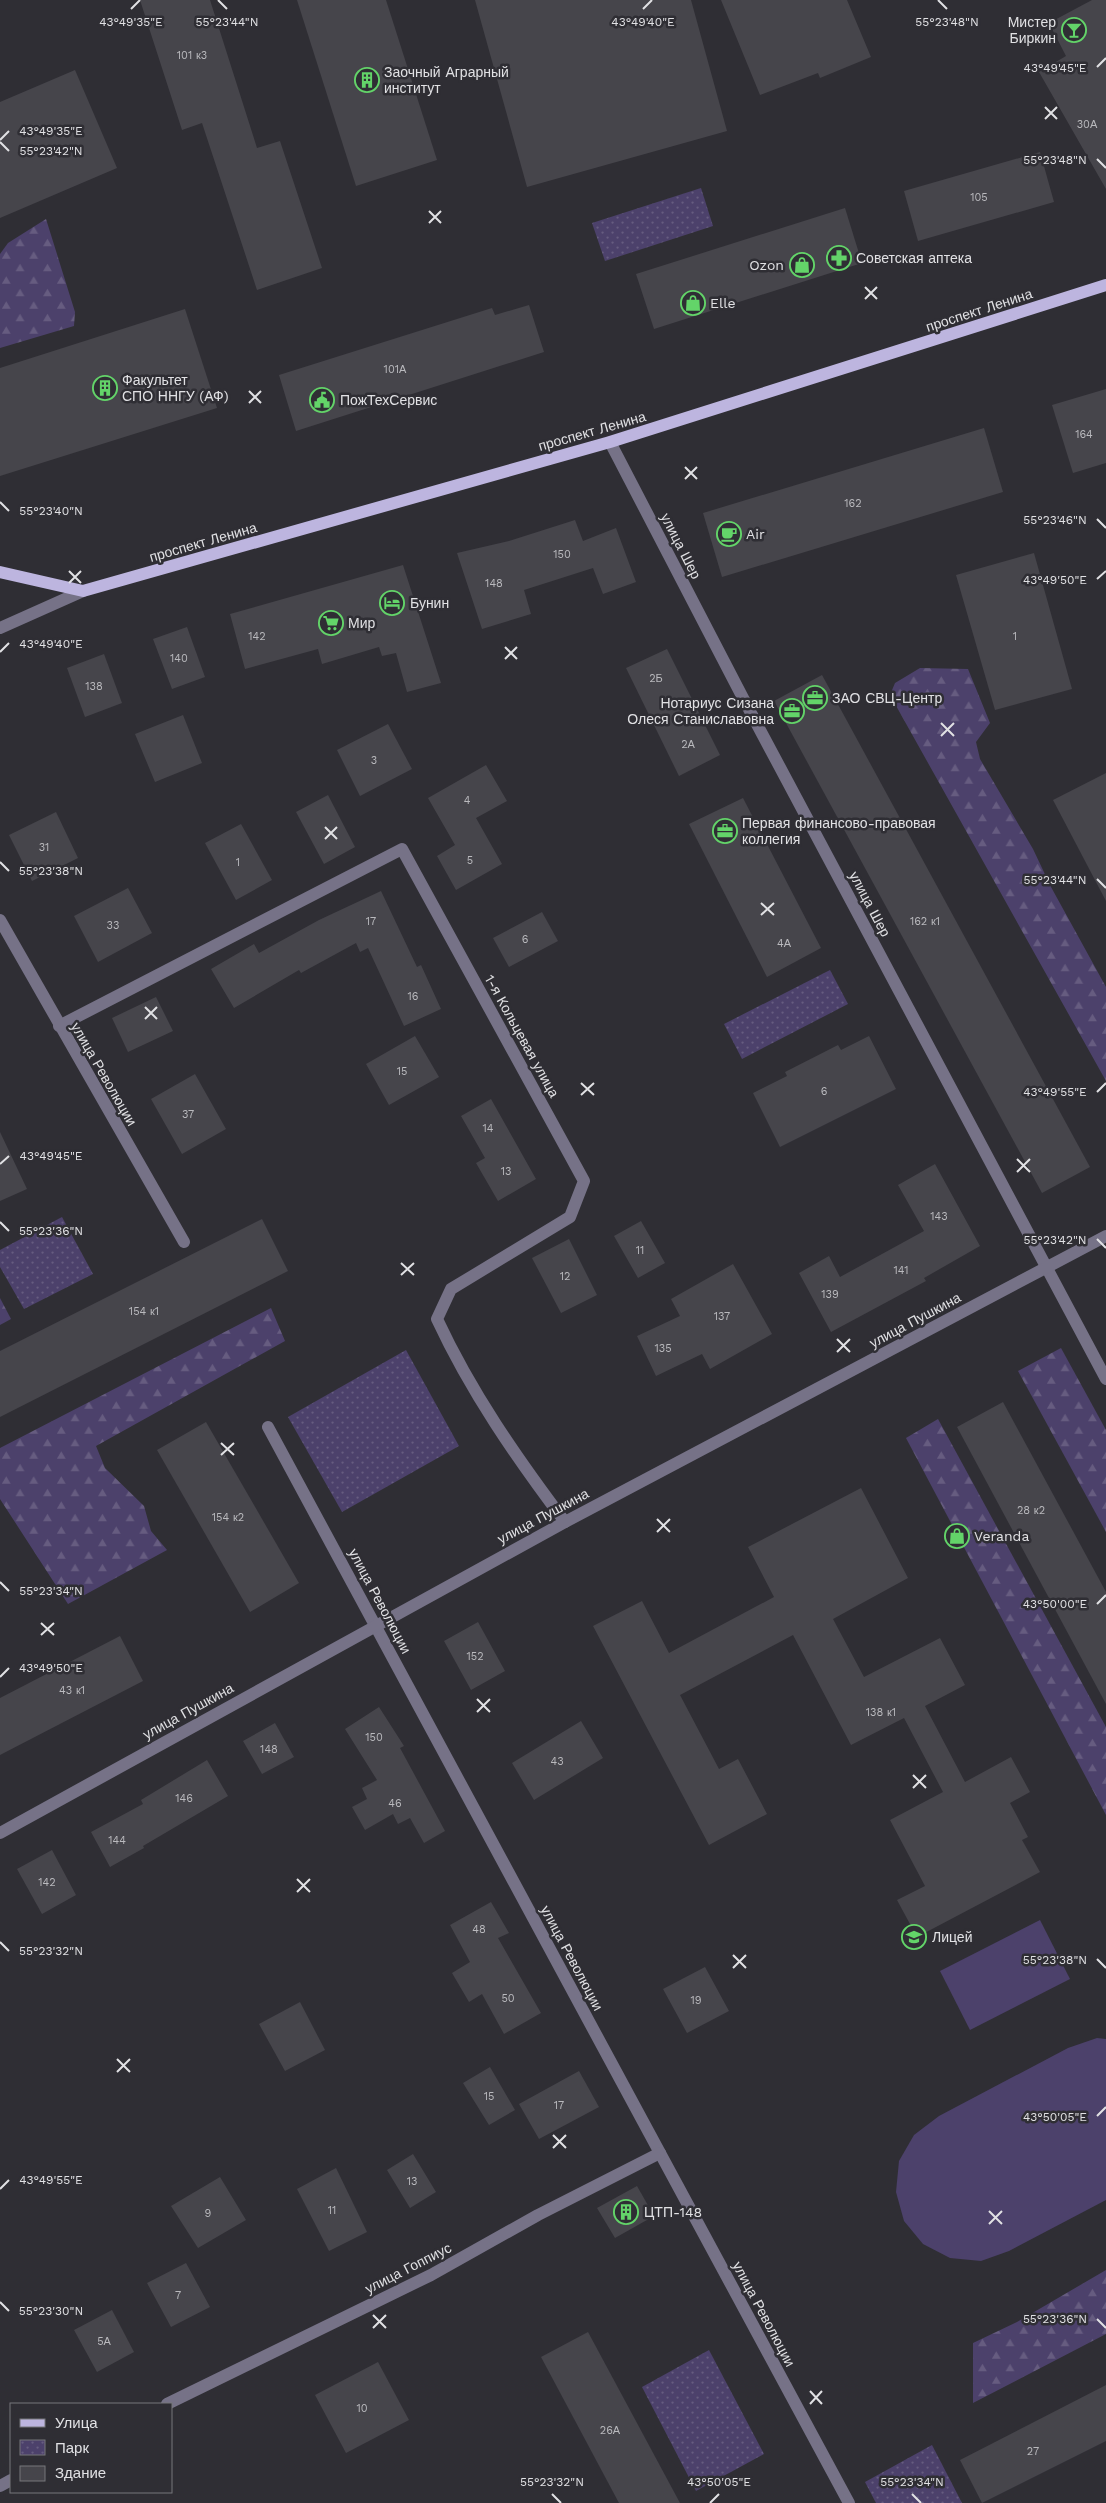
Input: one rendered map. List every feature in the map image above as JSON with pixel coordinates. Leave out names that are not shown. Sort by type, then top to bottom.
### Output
[{"type":"main road","name":"проспект Ленина","points":[[83,591],[610,442],[1106,285]]},
{"type":"main road","points":[[0,572],[83,591]]},
{"type":"street","name":"улица Шер","points":[[610,442],[743,698],[1106,1379]]},
{"type":"street","points":[[0,628],[83,591]]},
{"type":"street","name":"1-я Кольцевая улица","points":[[59,1026],[402,849],[584,1181],[570,1217],[451,1289],[437,1319],[461,1369],[526,1472],[564,1522]]},
{"type":"street","name":"улица Революции","points":[[0,920],[184,1242]]},
{"type":"street","name":"улица Пушкина","points":[[0,1832],[564,1522],[1106,1236]]},
{"type":"street","name":"улица Революции","points":[[268,1427],[376,1624],[848,2503]]},
{"type":"street","name":"улица Гоппиус","points":[[168,2403],[431,2275],[538,2215],[660,2153]]},
{"type":"green space","points":[[701,188],[713,226],[605,261],[592,223]]},
{"type":"green space","points":[[46,219],[75,312],[74,326],[0,348],[0,254],[8,243]]},
{"type":"green space","points":[[920,668],[968,669],[990,723],[976,742],[980,759],[1033,849],[1051,887],[1106,987],[1106,1081],[890,695],[895,683]]},
{"type":"green space","points":[[830,970],[848,1004],[742,1059],[724,1024]]},
{"type":"green space","points":[[62,1217],[93,1274],[24,1309],[0,1267],[0,1250]]},
{"type":"green space","points":[[0,1298],[11,1319],[0,1325]]},
{"type":"green space","points":[[271,1308],[285,1341],[96,1446],[105,1468],[144,1506],[151,1531],[167,1550],[68,1604],[0,1499],[0,1448]]},
{"type":"green space","points":[[1061,1348],[1106,1430],[1106,1532],[1018,1371]]},
{"type":"green space","points":[[406,1350],[459,1446],[342,1512],[288,1417]]},
{"type":"green space","points":[[938,1419],[1106,1727],[1106,1815],[906,1438]]},
{"type":"green space","points":[[1040,1920],[1070,1979],[970,2030],[940,1971]]},
{"type":"green space","points":[[1097,2038],[1106,2039],[1106,2200],[1009,2251],[981,2261],[950,2258],[923,2244],[904,2221],[896,2192],[899,2161],[914,2135],[939,2116],[1068,2048]]},
{"type":"green space","points":[[1106,2270],[1106,2334],[973,2403],[973,2343],[1017,2322]]},
{"type":"green space","points":[[709,2350],[764,2454],[696,2491],[642,2387]]},
{"type":"green space","points":[[932,2445],[962,2503],[876,2503],[865,2482]]},
{"type":"building","points":[[140,0],[210,0],[257,148],[280,141],[322,268],[257,290],[202,123],[182,130]]},
{"type":"building","name":"Заочный Аграрный институт","points":[[297,0],[386,0],[437,160],[356,186]]},
{"type":"building","points":[[475,0],[691,0],[727,131],[527,187]]},
{"type":"building","points":[[721,0],[847,0],[871,57],[820,78],[818,73],[760,95]]},
{"type":"building","points":[[1092,0],[1106,0],[1106,189],[1039,72],[1066,56],[1049,23]]},
{"type":"building","points":[[75,70],[117,168],[0,218],[0,102]]},
{"type":"building","points":[[1040,152],[1054,202],[918,241],[904,191]]},
{"type":"building","points":[[845,208],[862,263],[654,329],[636,274]]},
{"type":"building","points":[[529,305],[544,352],[296,431],[279,375],[492,308],[495,315]]},
{"type":"building","name":"Факультет СПО ННГУ (АФ)","points":[[185,309],[217,408],[0,476],[0,368]]},
{"type":"building","points":[[1106,389],[1106,463],[1073,473],[1052,405]]},
{"type":"building","points":[[984,428],[1003,492],[722,577],[703,513]]},
{"type":"building","points":[[575,520],[583,541],[616,528],[636,582],[603,594],[593,568],[524,590],[531,614],[482,629],[457,553],[509,541]]},
{"type":"building","points":[[1034,553],[1072,689],[995,710],[956,575]]},
{"type":"building","points":[[403,565],[441,683],[407,692],[396,653],[382,656],[379,647],[322,664],[318,649],[245,669],[230,614]]},
{"type":"building","points":[[187,627],[205,677],[172,689],[153,639]]},
{"type":"building","points":[[667,649],[720,755],[679,776],[626,668]]},
{"type":"building","points":[[104,654],[122,703],[85,717],[67,668]]},
{"type":"building","points":[[822,675],[1090,1167],[1042,1193],[774,701]]},
{"type":"building","points":[[183,715],[202,763],[155,782],[135,734]]},
{"type":"building","points":[[388,724],[412,769],[360,796],[337,750]]},
{"type":"building","points":[[486,765],[507,801],[476,818],[502,864],[456,890],[437,856],[455,845],[428,798]]},
{"type":"building","points":[[1106,773],[1106,901],[1053,800]]},
{"type":"building","points":[[328,795],[355,847],[324,864],[296,812]]},
{"type":"building","points":[[743,798],[821,948],[767,977],[689,824]]},
{"type":"building","points":[[56,812],[78,858],[32,881],[9,835]]},
{"type":"building","points":[[241,824],[272,880],[236,900],[205,843]]},
{"type":"building","points":[[128,888],[152,933],[98,962],[74,916]]},
{"type":"building","points":[[381,891],[417,967],[421,965],[441,1009],[404,1026],[368,948],[360,952],[356,943],[301,973],[299,970],[234,1008],[211,969],[254,944],[259,953],[319,920]]},
{"type":"building","points":[[542,912],[558,941],[509,967],[493,938]]},
{"type":"building","points":[[156,997],[173,1031],[128,1052],[112,1018]]},
{"type":"building","points":[[415,1036],[439,1077],[389,1105],[366,1064]]},
{"type":"building","points":[[869,1036],[896,1089],[780,1147],[753,1093],[787,1076],[785,1072],[838,1045],[841,1050]]},
{"type":"building","points":[[195,1074],[226,1129],[182,1154],[151,1099]]},
{"type":"building","points":[[491,1099],[536,1179],[498,1201],[476,1163],[485,1158],[461,1116]]},
{"type":"building","points":[[0,1132],[27,1189],[0,1201]]},
{"type":"building","points":[[935,1164],[980,1246],[924,1278],[926,1281],[831,1332],[799,1273],[829,1256],[840,1277],[924,1231],[898,1185]]},
{"type":"building","points":[[262,1219],[288,1271],[0,1417],[0,1351]]},
{"type":"building","points":[[641,1221],[665,1263],[638,1278],[614,1236]]},
{"type":"building","points":[[569,1239],[597,1295],[561,1313],[532,1258]]},
{"type":"building","points":[[733,1264],[772,1334],[710,1369],[702,1354],[656,1376],[637,1336],[680,1316],[671,1299]]},
{"type":"building","points":[[1003,1402],[1106,1592],[1106,1704],[957,1427]]},
{"type":"building","points":[[206,1422],[299,1583],[250,1612],[157,1450]]},
{"type":"building","points":[[861,1488],[908,1578],[833,1619],[864,1677],[940,1638],[965,1685],[925,1706],[965,1782],[1011,1757],[1030,1792],[1010,1803],[1028,1837],[1022,1840],[1040,1872],[917,1937],[897,1900],[925,1886],[890,1820],[943,1792],[904,1718],[851,1745],[793,1635],[680,1695],[719,1769],[738,1759],[767,1814],[709,1845],[593,1626],[642,1601],[669,1653],[774,1597],[748,1547]]},
{"type":"building","points":[[478,1622],[505,1671],[471,1690],[444,1641]]},
{"type":"building","points":[[120,1636],[143,1681],[0,1755],[0,1698]]},
{"type":"building","points":[[379,1707],[404,1746],[400,1748],[445,1831],[424,1843],[410,1818],[398,1824],[393,1814],[365,1830],[352,1807],[367,1799],[362,1788],[377,1780],[345,1729]]},
{"type":"building","points":[[581,1721],[603,1758],[534,1800],[512,1763]]},
{"type":"building","points":[[275,1723],[294,1757],[262,1774],[243,1741]]},
{"type":"building","points":[[207,1760],[228,1796],[110,1867],[91,1832],[143,1804],[141,1800]]},
{"type":"building","points":[[52,1850],[76,1895],[42,1914],[17,1869]]},
{"type":"building","points":[[491,1902],[509,1933],[498,1938],[541,2013],[504,2034],[482,1994],[469,2002],[452,1973],[470,1962],[450,1925]]},
{"type":"building","points":[[705,1967],[729,2011],[687,2033],[663,1989]]},
{"type":"building","points":[[300,2002],[325,2050],[285,2071],[259,2024]]},
{"type":"building","points":[[490,2067],[515,2110],[489,2125],[463,2083]]},
{"type":"building","points":[[579,2071],[599,2107],[539,2139],[519,2104]]},
{"type":"building","points":[[413,2154],[436,2192],[410,2208],[387,2170]]},
{"type":"building","points":[[336,2168],[367,2232],[329,2251],[297,2189]]},
{"type":"building","points":[[220,2177],[246,2220],[198,2248],[171,2206]]},
{"type":"building","name":"ЦТП-148","points":[[637,2186],[654,2216],[615,2238],[597,2208]]},
{"type":"building","points":[[186,2263],[210,2307],[171,2327],[147,2283]]},
{"type":"building","points":[[112,2310],[134,2352],[97,2372],[74,2330]]},
{"type":"building","points":[[588,2332],[680,2503],[619,2503],[541,2357]]},
{"type":"building","points":[[378,2362],[409,2420],[346,2453],[315,2395]]},
{"type":"building","points":[[1106,2385],[1106,2441],[982,2503],[960,2460]]},
{"type":"place","name":"Мистер Биркин","points":[[1074,30]]},
{"type":"place","name":"Заочный Аграрный институт","points":[[367,80]]},
{"type":"place","name":"Советская аптека","points":[[839,258]]},
{"type":"place","name":"Ozon","points":[[802,265]]},
{"type":"place","name":"Elle","points":[[693,303]]},
{"type":"place","name":"Факультет СПО ННГУ (АФ)","points":[[105,388]]},
{"type":"place","name":"ПожТехСервис","points":[[322,400]]},
{"type":"place","name":"Air","points":[[729,534]]},
{"type":"place","name":"Бунин","points":[[392,603]]},
{"type":"place","name":"Мир","points":[[331,623]]},
{"type":"place","name":"ЗАО СВЦ-Центр","points":[[815,698]]},
{"type":"place","name":"Нотариус Сизана Олеся Станиславовна","points":[[792,711]]},
{"type":"place","name":"Первая финансово-правовая коллегия","points":[[725,831]]},
{"type":"place","name":"Veranda","points":[[957,1536]]},
{"type":"place","name":"Лицей","points":[[914,1937]]},
{"type":"place","name":"ЦТП-148","points":[[626,2212]]}]
